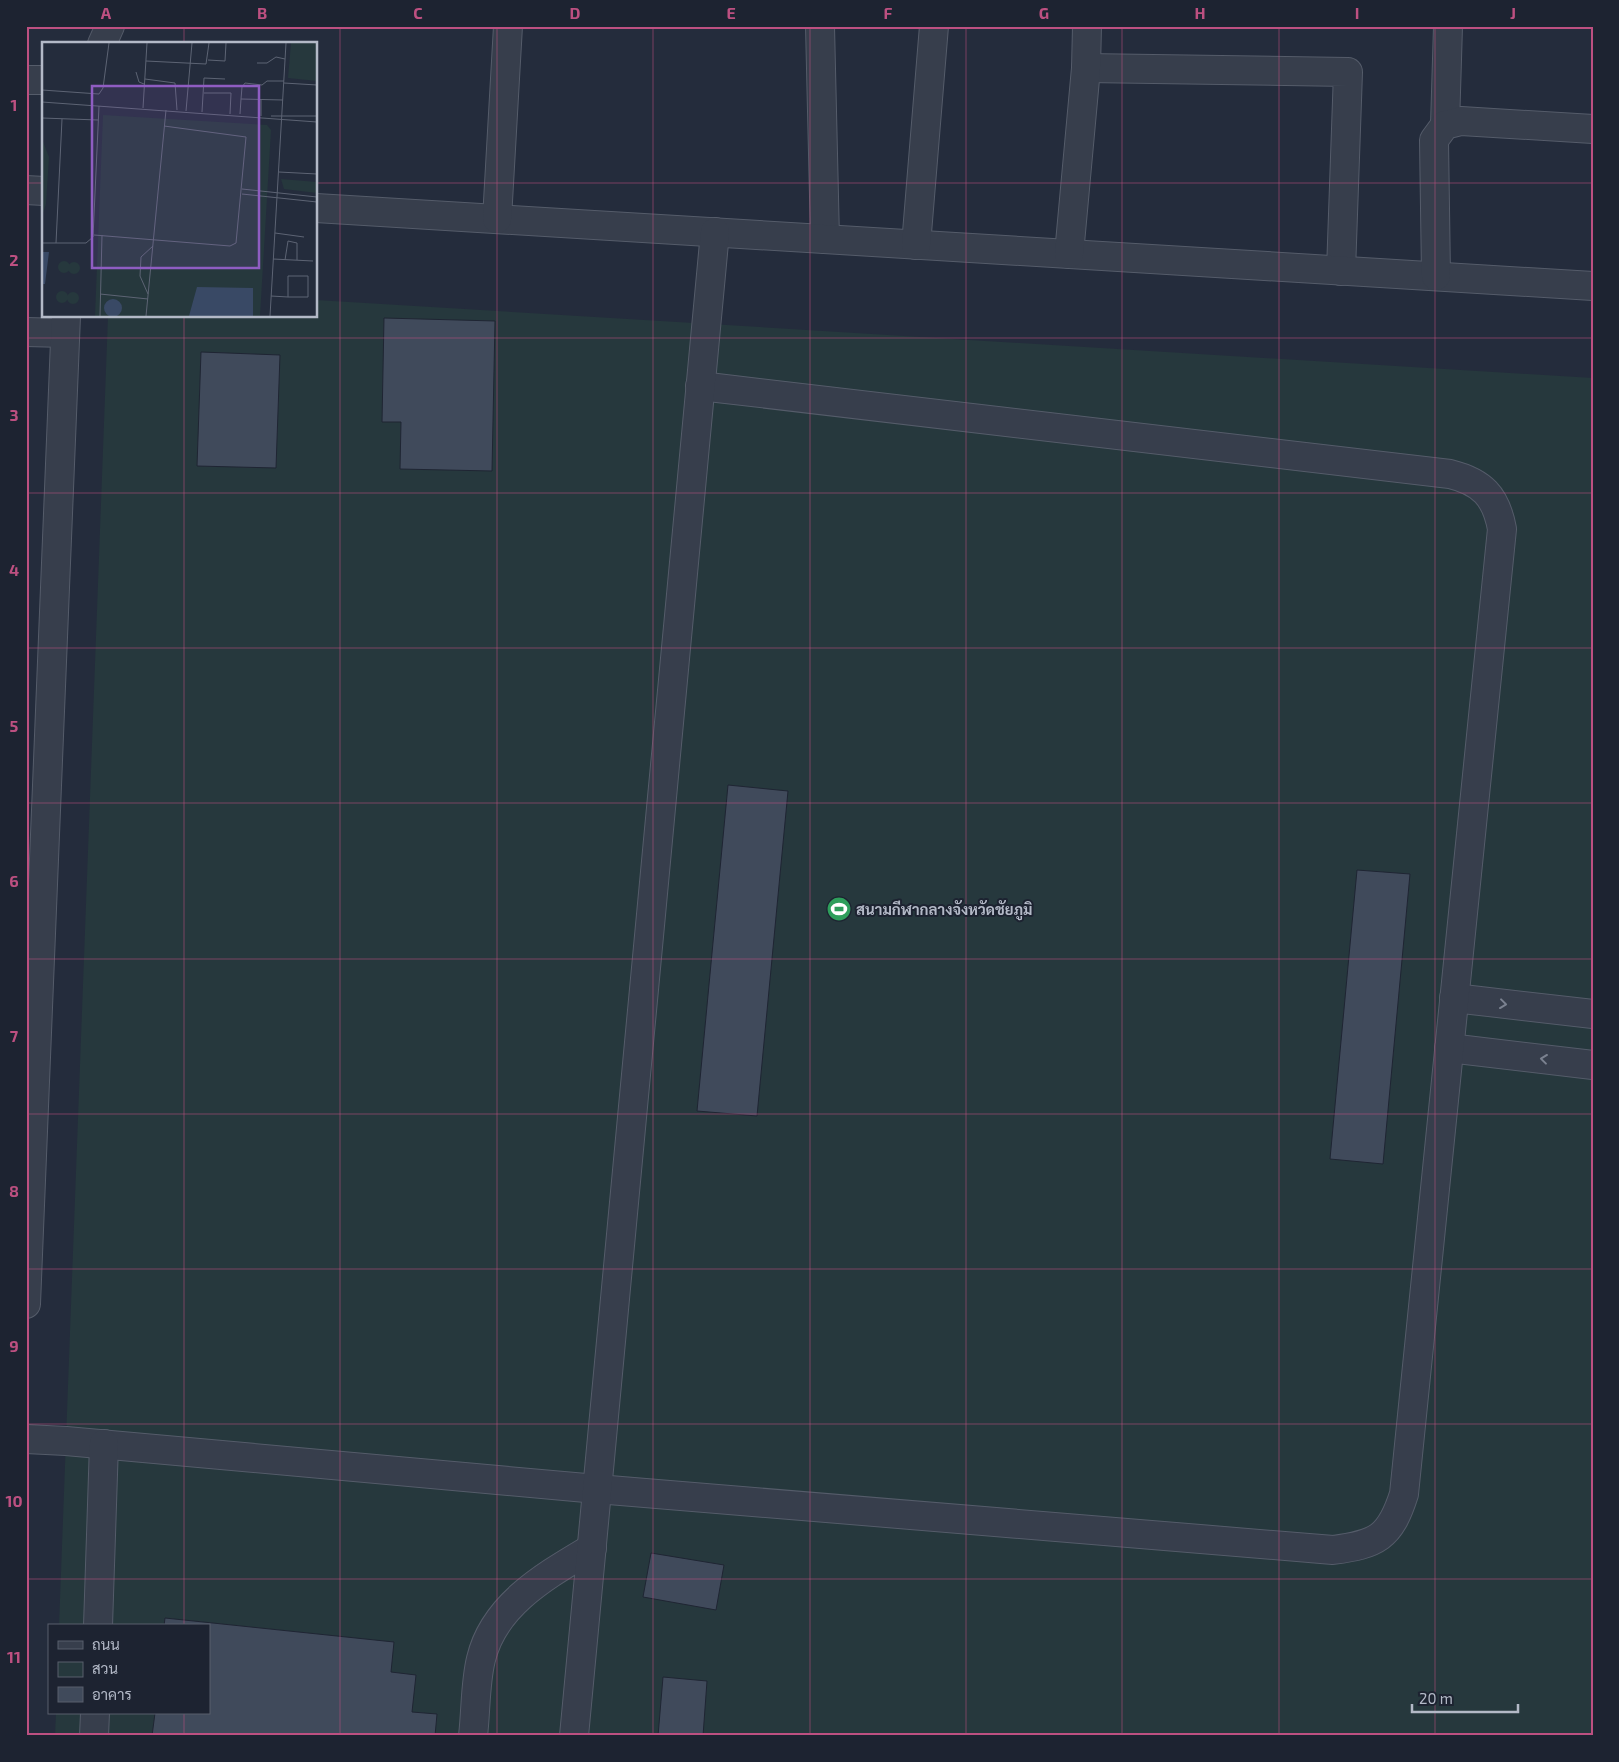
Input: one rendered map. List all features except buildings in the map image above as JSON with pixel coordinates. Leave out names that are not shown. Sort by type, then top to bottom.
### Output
[{"type":"street","points":[[103,42],[110,26]]},
{"type":"street","points":[[497,219],[508,26]]},
{"type":"street","points":[[820,26],[825,239]]},
{"type":"street","points":[[916,245],[934,26]]},
{"type":"street","points":[[1069,254],[1086,68],[1087,26]]},
{"type":"street","points":[[1436,276],[1434,140],[1445,125],[1448,26]]},
{"type":"street","points":[[1086,68],[1348,72],[1341,271]]},
{"type":"street","points":[[26,80],[42,80]]},
{"type":"street","points":[[1445,125],[1461,121],[1593,129]]},
{"type":"street","points":[[26,190],[42,191]]},
{"type":"street","points":[[318,208],[1593,286]]},
{"type":"street","points":[[574,1736],[714,232]]},
{"type":"street","points":[[26,332],[66,325],[26,1304]]},
{"type":"street","points":[[26,1439],[104,1444],[597,1489],[1333,1550],[1364,1546],[1387,1531],[1398,1516],[1404,1494],[1502,529],[1495,505],[1480,486],[1466,478],[1450,474],[700,386]]},
{"type":"street","points":[[1454,998],[1593,1014]]},
{"type":"street","points":[[1449,1048],[1593,1065]]},
{"type":"street","points":[[98,1624],[104,1444]]},
{"type":"street","points":[[473,1736],[481,1659],[497,1621],[537,1581],[592,1548]]},
{"type":"street","points":[[94,1714],[94,1736]]},
{"type":"green space","name":"สนามกีฬากลางจังหวัดชัยภูมิ","points":[[318,300],[1593,378],[1593,1736],[55,1736],[56,1714],[210,1714],[210,1624],[59,1624],[108,318],[318,318]]},
{"type":"place","name":"สนามกีฬากลางจังหวัดชัยภูมิ","points":[[839,909]]}]
